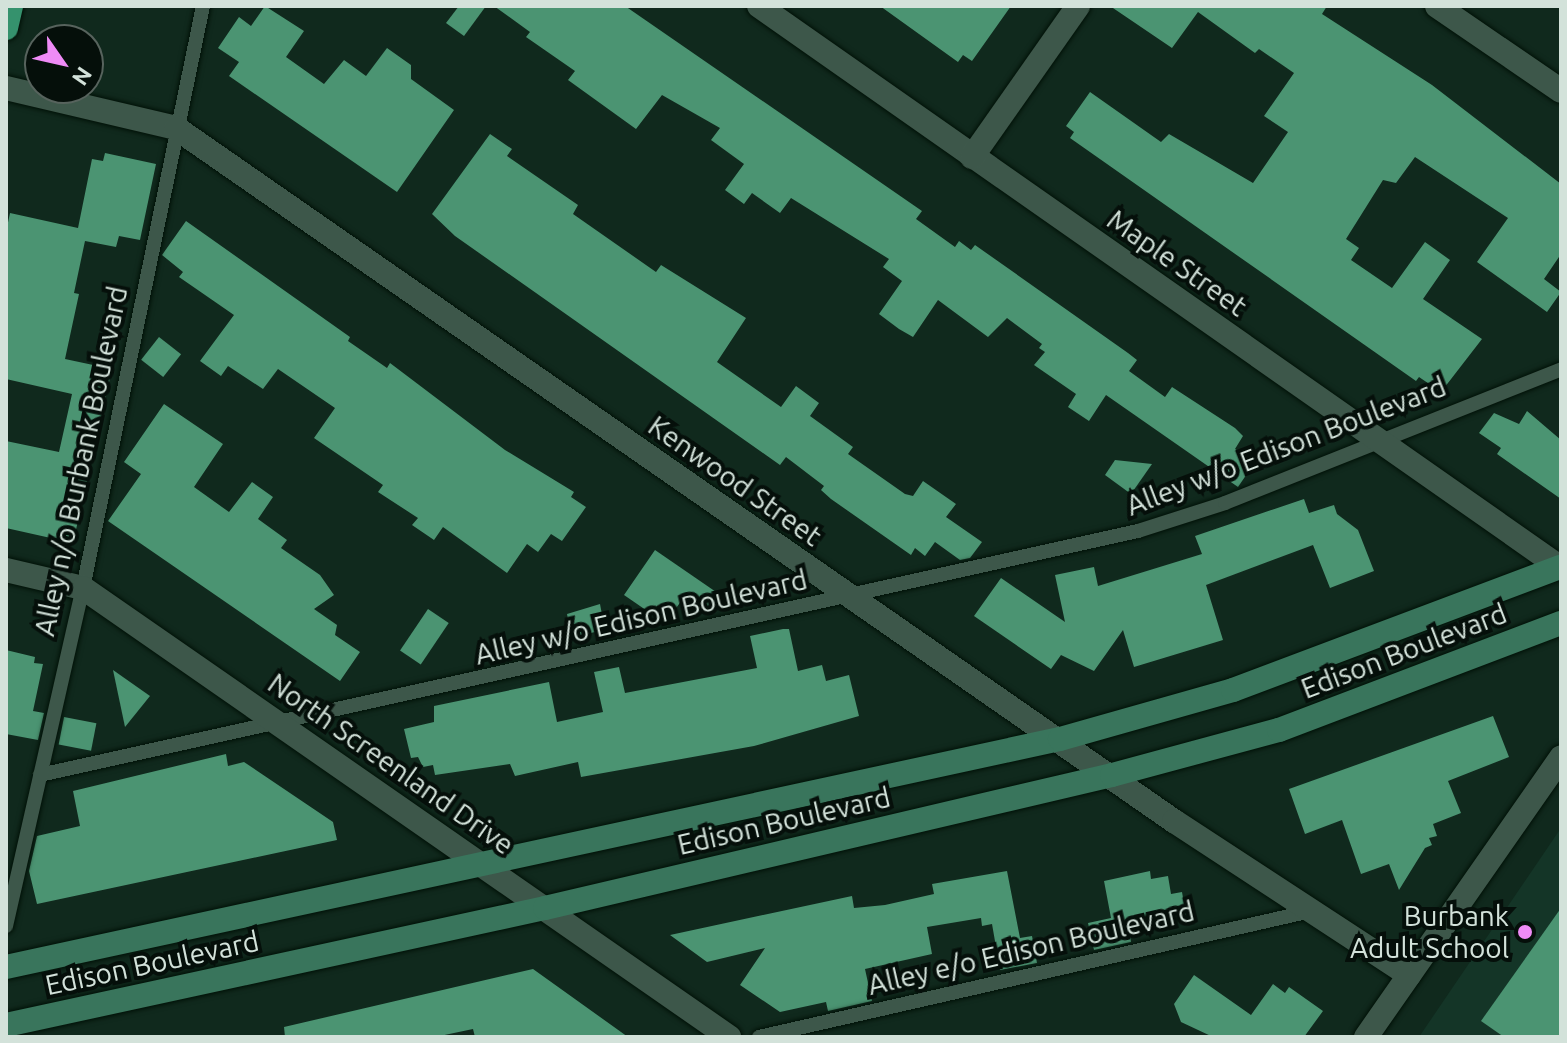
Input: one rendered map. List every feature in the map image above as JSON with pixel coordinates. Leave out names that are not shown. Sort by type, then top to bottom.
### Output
[{"type":"main road","points":[[6,28],[11,6]]},
{"type":"main road","name":"Edison Boulevard","points":[[6,967],[1060,739],[1233,690],[1561,568]]},
{"type":"main road","name":"Edison Boulevard","points":[[6,1025],[545,908],[1112,775],[1279,730],[1561,623]]},
{"type":"street","name":"Maple Street","points":[[759,6],[1561,568]]},
{"type":"street","points":[[972,157],[1078,6]]},
{"type":"street","points":[[1437,6],[1561,91]]},
{"type":"street","name":"Kenwood Street","points":[[6,88],[176,128],[849,597],[1409,975]]},
{"type":"street","name":"North Screenland Drive","points":[[6,570],[83,588],[729,1037]]},
{"type":"street","points":[[1366,1037],[1561,757]]},
{"type":"lane","name":"Alley n/o Burbank Boulevard","points":[[6,926],[83,588],[203,6]]},
{"type":"lane","name":"Alley w/o Edison Boulevard","points":[[40,775],[1138,531],[1225,503],[1377,439],[1561,369]]},
{"type":"lane","name":"Alley e/o Edison Boulevard","points":[[759,1037],[1315,910]]},
{"type":"shaded area","name":"Burbank Adult School","points":[[1561,828],[1561,1037],[1419,1037]]},
{"type":"building","points":[[265,6],[304,31],[286,57],[324,84],[344,60],[366,76],[387,48],[411,65],[411,79],[454,110],[397,192],[229,76],[239,62],[218,48],[239,17],[251,26]]},
{"type":"building","points":[[459,6],[486,6],[464,36],[446,23]]},
{"type":"building","points":[[494,6],[625,6],[922,211],[916,219],[955,247],[959,241],[971,250],[975,245],[1128,353],[1137,360],[1129,371],[1165,397],[1172,387],[1235,428],[1243,436],[1235,449],[1255,462],[1238,487],[1106,395],[1089,421],[1068,407],[1076,394],[1034,365],[1045,352],[1039,348],[1042,344],[1007,318],[988,337],[938,300],[913,337],[899,329],[879,314],[902,281],[883,267],[889,259],[791,198],[780,213],[752,193],[744,204],[725,190],[744,164],[711,140],[720,128],[662,95],[636,129],[568,80],[575,71],[526,37],[530,32]]},
{"type":"building","points":[[880,6],[1011,6],[972,61],[963,55],[958,62]]},
{"type":"building","points":[[1110,6],[1327,6],[1322,14],[1432,85],[1561,184],[1561,254],[1544,279],[1561,292],[1547,312],[1477,262],[1508,218],[1415,157],[1396,183],[1383,180],[1346,239],[1359,248],[1351,260],[1392,288],[1425,242],[1450,260],[1423,299],[1482,339],[1441,392],[1419,377],[1416,381],[1070,138],[1074,132],[1066,126],[1090,92],[1161,142],[1169,134],[1253,183],[1288,132],[1264,116],[1294,73],[1259,49],[1255,53],[1198,12],[1172,48]]},
{"type":"building","points":[[490,134],[512,149],[507,156],[578,205],[573,214],[656,272],[661,265],[746,318],[717,362],[781,407],[796,386],[819,403],[810,416],[853,447],[848,454],[905,494],[913,496],[923,481],[956,504],[946,517],[982,542],[970,558],[960,560],[935,542],[925,556],[915,548],[911,555],[831,499],[821,490],[824,486],[786,457],[780,465],[455,236],[432,214]]},
{"type":"building","points":[[105,153],[156,164],[140,240],[119,236],[116,247],[85,241],[74,293],[79,294],[65,359],[112,369],[73,543],[6,528],[6,441],[59,452],[72,394],[6,379],[6,232],[10,213],[78,228],[92,159],[103,161]]},
{"type":"building","points":[[186,221],[350,337],[348,341],[387,368],[390,363],[505,450],[574,492],[571,497],[586,507],[562,541],[551,534],[538,552],[527,544],[507,573],[443,527],[434,540],[412,525],[418,518],[378,492],[383,485],[314,438],[335,408],[278,369],[263,389],[228,366],[221,376],[200,361],[234,315],[179,277],[183,272],[162,255]]},
{"type":"building","points":[[159,337],[181,354],[163,377],[141,360]]},
{"type":"building","points":[[164,404],[223,444],[194,487],[229,512],[252,482],[273,497],[258,519],[287,540],[281,548],[320,575],[334,595],[314,609],[337,625],[335,635],[360,652],[340,681],[108,521],[141,474],[124,462]]},
{"type":"building","points":[[1527,411],[1561,440],[1561,499],[1497,454],[1501,448],[1479,433],[1494,413],[1519,424]]},
{"type":"building","points":[[1115,460],[1152,464],[1131,494],[1105,475]]},
{"type":"building","points":[[1304,499],[1309,513],[1334,505],[1337,514],[1358,530],[1374,571],[1330,588],[1313,545],[1206,585],[1223,640],[1134,667],[1123,630],[1094,671],[1061,655],[1051,669],[974,616],[1001,578],[1065,622],[1055,575],[1094,567],[1098,586],[1202,554],[1195,536]]},
{"type":"building","points":[[655,550],[719,594],[706,613],[684,597],[674,611],[664,604],[656,617],[624,595]]},
{"type":"building","points":[[600,604],[605,630],[571,637],[567,614]]},
{"type":"building","points":[[428,609],[449,623],[421,664],[400,650]]},
{"type":"building","points":[[789,629],[798,671],[822,665],[826,681],[849,675],[859,716],[754,746],[581,777],[578,762],[515,776],[510,764],[435,775],[433,765],[423,767],[418,757],[411,758],[404,729],[434,722],[434,706],[549,682],[557,722],[603,712],[594,672],[619,667],[625,693],[757,668],[750,636]]},
{"type":"building","points":[[6,650],[35,657],[34,663],[43,664],[33,711],[44,713],[38,740],[6,734]]},
{"type":"building","points":[[113,670],[150,696],[125,727]]},
{"type":"building","points":[[1493,716],[1509,757],[1448,781],[1461,813],[1433,824],[1437,836],[1429,838],[1432,845],[1425,848],[1399,890],[1389,864],[1361,874],[1342,820],[1305,834],[1289,789]]},
{"type":"building","points":[[64,717],[96,723],[91,751],[59,744]]},
{"type":"building","points":[[226,754],[228,766],[244,762],[333,822],[337,840],[37,904],[29,871],[37,836],[80,826],[73,791]]},
{"type":"building","points":[[1007,871],[1020,938],[1032,936],[1037,963],[1000,970],[992,924],[982,926],[981,918],[927,927],[932,954],[865,969],[872,1001],[828,1011],[826,1002],[780,1012],[740,985],[765,948],[707,962],[670,935],[852,896],[854,908],[885,905],[934,894],[932,884]]},
{"type":"building","points":[[1150,871],[1151,879],[1168,876],[1171,894],[1182,892],[1186,915],[1129,928],[1131,942],[1094,950],[1088,923],[1111,918],[1104,881]]},
{"type":"building","points":[[1561,908],[1561,1037],[1504,1037],[1481,1021]]},
{"type":"building","points":[[533,969],[628,1037],[475,1037],[473,1029],[435,1037],[285,1037],[284,1027]]},
{"type":"building","points":[[1194,975],[1251,1015],[1273,984],[1285,993],[1289,987],[1323,1011],[1304,1037],[1213,1037],[1181,1022],[1174,1004]]},
{"type":"place","name":"Burbank Adult School","points":[[1525,932]]}]
